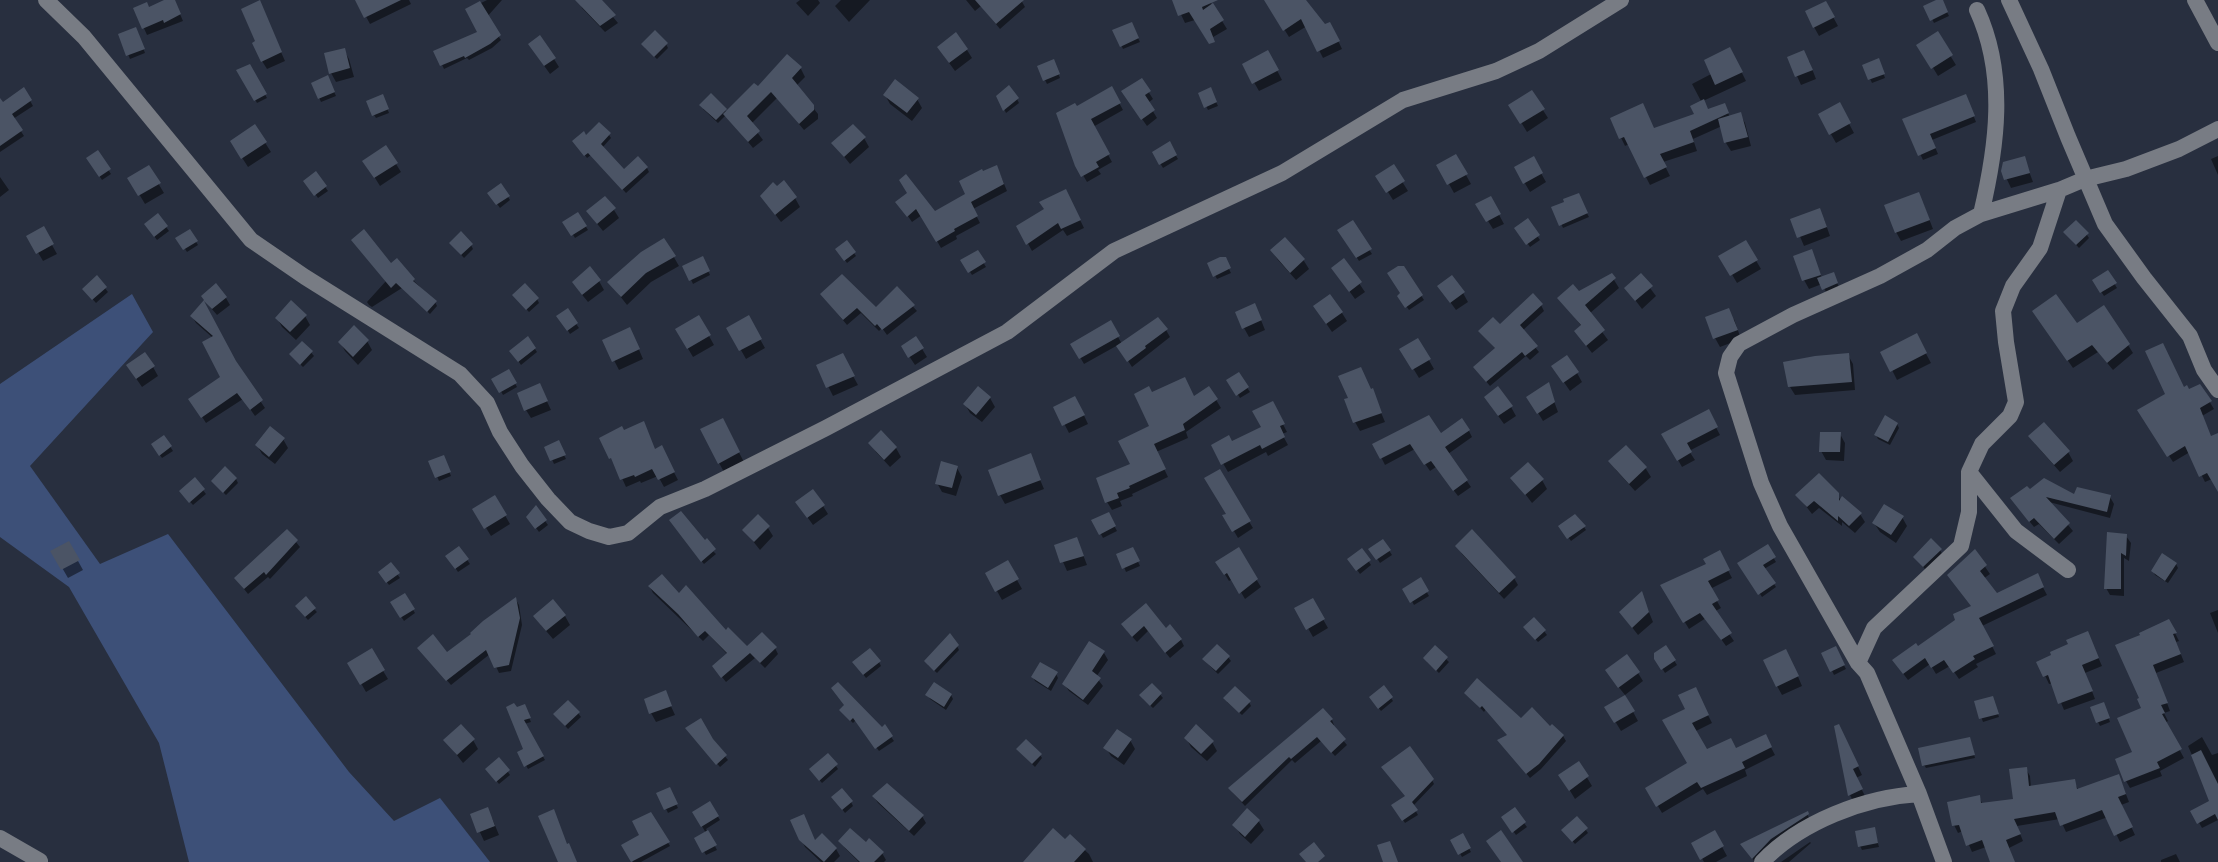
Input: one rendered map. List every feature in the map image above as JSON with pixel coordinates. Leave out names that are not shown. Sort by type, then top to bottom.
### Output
[{"type":"street","points":[[46,0],[84,37],[251,240],[460,374],[487,403],[500,432],[548,499],[570,522],[609,537],[628,533],[660,507],[705,489],[826,428],[1007,332],[1114,251],[1282,173],[1403,100],[1496,71],[1539,51],[1621,0]]},
{"type":"street","points":[[2009,0],[2105,224],[2190,336],[2211,368],[2218,390]]},
{"type":"street","points":[[2195,0],[2218,43]]},
{"type":"street","points":[[1977,10],[1985,27],[1994,70],[1997,112],[1993,162],[1981,214]]},
{"type":"street","points":[[1944,862],[1919,794],[1867,673],[1858,663],[1780,526],[1761,483],[1726,373],[1730,357],[1739,344],[1793,315],[1880,276],[1927,250],[1955,228],[1981,214],[2085,179],[2126,169],[2179,149],[2218,129]]},
{"type":"street","points":[[1858,663],[1874,628],[1961,546],[1969,512],[1969,472],[1982,444],[2010,416],[2016,402],[2003,311],[2013,286],[2040,248],[2059,190]]},
{"type":"street","points":[[1969,472],[2016,531],[2068,570]]},
{"type":"street","points":[[1762,862],[1794,837],[1838,812],[1892,796],[1919,794]]},
{"type":"street","points":[[0,838],[40,861]]},
{"type":"shaded area","points":[[132,294],[153,332],[30,466],[100,564],[168,534],[349,772],[394,821],[440,798],[490,862],[189,862],[159,743],[69,587],[0,537],[0,384]]},
{"type":"building","points":[[164,0],[175,0],[181,14],[142,29],[133,8],[147,2],[149,7]]},
{"type":"building","points":[[260,0],[282,52],[261,62],[241,9]]},
{"type":"building","points":[[355,0],[401,0],[364,18]]},
{"type":"building","points":[[575,0],[602,0],[616,15],[600,26]]},
{"type":"building","points":[[975,0],[1024,0],[996,24]]},
{"type":"building","points":[[1172,0],[1218,0],[1202,7],[1203,10],[1213,3],[1224,20],[1210,29],[1215,42],[1209,44],[1189,12],[1178,16]]},
{"type":"building","points":[[1264,0],[1306,0],[1325,24],[1330,22],[1340,41],[1317,52],[1301,19],[1283,31]]},
{"type":"building","points":[[1943,0],[1948,12],[1930,21],[1923,6]]},
{"type":"building","points":[[480,1],[501,35],[465,58],[440,66],[433,51],[477,32],[465,9]]},
{"type":"building","points":[[1826,1],[1835,17],[1813,28],[1805,11]]},
{"type":"building","points":[[1132,22],[1139,38],[1120,47],[1112,30]]},
{"type":"building","points":[[136,27],[145,49],[126,56],[118,34]]},
{"type":"building","points":[[655,30],[668,43],[654,57],[641,44]]},
{"type":"building","points":[[1938,31],[1953,55],[1931,69],[1916,45]]},
{"type":"building","points":[[956,32],[968,49],[949,63],[937,47]]},
{"type":"building","points":[[540,35],[556,58],[544,66],[528,44]]},
{"type":"building","points":[[1730,47],[1743,72],[1715,85],[1704,60]]},
{"type":"building","points":[[345,48],[350,68],[329,74],[324,53]]},
{"type":"building","points":[[1268,50],[1279,70],[1252,84],[1242,64]]},
{"type":"building","points":[[1804,50],[1813,70],[1795,77],[1787,57]]},
{"type":"building","points":[[787,54],[802,67],[792,78],[814,105],[814,110],[799,124],[771,92],[747,116],[760,131],[748,142],[723,114],[754,83],[758,86]]},
{"type":"building","points":[[1879,58],[1885,74],[1868,80],[1862,65]]},
{"type":"building","points":[[1054,59],[1060,74],[1043,81],[1037,66]]},
{"type":"building","points":[[250,64],[267,94],[254,101],[236,70]]},
{"type":"building","points":[[328,75],[335,92],[318,99],[311,83]]},
{"type":"building","points":[[1142,78],[1151,91],[1145,95],[1155,110],[1141,120],[1121,91]]},
{"type":"building","points":[[895,79],[919,98],[907,113],[883,95]]},
{"type":"building","points":[[1009,85],[1019,98],[1003,111],[996,96]]},
{"type":"building","points":[[1112,86],[1121,103],[1091,119],[1110,154],[1096,162],[1099,167],[1081,177],[1056,113],[1075,103],[1077,106]]},
{"type":"building","points":[[24,87],[32,100],[12,114],[23,130],[0,146],[0,98],[3,102]]},
{"type":"building","points":[[1211,87],[1217,102],[1204,108],[1198,93]]},
{"type":"building","points":[[1532,90],[1545,109],[1520,124],[1508,105]]},
{"type":"building","points":[[711,93],[727,109],[716,120],[699,105]]},
{"type":"building","points":[[383,94],[389,109],[372,116],[366,101]]},
{"type":"building","points":[[1966,94],[1975,116],[1930,134],[1936,148],[1918,156],[1902,119]]},
{"type":"building","points":[[1704,99],[1708,109],[1725,103],[1729,113],[1690,131],[1694,142],[1660,154],[1667,167],[1644,178],[1624,137],[1619,139],[1610,118],[1643,103],[1654,128],[1694,114],[1690,106]]},
{"type":"building","points":[[1840,102],[1851,123],[1829,135],[1818,114]]},
{"type":"building","points":[[1741,112],[1748,137],[1724,143],[1718,119]]},
{"type":"building","points":[[599,122],[611,133],[601,144],[624,169],[638,156],[648,167],[622,190],[588,153],[584,156],[572,141],[584,131],[586,135]]},
{"type":"building","points":[[255,124],[267,142],[241,159],[230,141]]},
{"type":"building","points":[[853,124],[866,137],[844,157],[831,143]]},
{"type":"building","points":[[1170,141],[1177,155],[1159,165],[1152,152]]},
{"type":"building","points":[[386,145],[398,163],[374,178],[362,161]]},
{"type":"building","points":[[98,150],[111,169],[99,177],[86,158]]},
{"type":"building","points":[[1456,154],[1468,174],[1447,185],[1436,165]]},
{"type":"building","points":[[1534,156],[1543,173],[1523,184],[1514,167]]},
{"type":"building","points":[[2025,156],[2030,173],[2004,180],[2001,171],[2003,162]]},
{"type":"building","points":[[1394,164],[1405,181],[1386,193],[1375,176]]},
{"type":"building","points":[[149,165],[161,183],[138,196],[127,178]]},
{"type":"building","points":[[997,165],[1004,184],[971,202],[978,216],[936,242],[916,209],[907,217],[895,202],[907,193],[899,180],[906,174],[935,211],[965,194],[959,181]]},
{"type":"building","points":[[316,171],[327,186],[314,196],[303,181]]},
{"type":"building","points":[[784,180],[797,197],[775,215],[760,196],[773,182],[777,186]]},
{"type":"building","points":[[501,183],[510,196],[496,205],[487,193]]},
{"type":"building","points":[[1066,189],[1081,220],[1061,229],[1058,223],[1026,245],[1016,226],[1044,209],[1039,202]]},
{"type":"building","points":[[1919,192],[1930,220],[1895,233],[1884,205]]},
{"type":"building","points":[[1579,193],[1588,213],[1559,226],[1551,207]]},
{"type":"building","points":[[605,196],[616,208],[597,224],[586,211]]},
{"type":"building","points":[[1491,196],[1501,214],[1486,222],[1475,204]]},
{"type":"building","points":[[1820,208],[1827,227],[1797,238],[1790,219]]},
{"type":"building","points":[[578,212],[587,226],[571,236],[562,222]]},
{"type":"building","points":[[158,213],[168,226],[154,237],[144,224]]},
{"type":"building","points":[[1528,218],[1540,235],[1526,245],[1514,228]]},
{"type":"building","points":[[1353,220],[1372,249],[1356,258],[1337,230]]},
{"type":"building","points":[[2076,220],[2089,233],[2076,245],[2063,232]]},
{"type":"building","points":[[44,226],[54,244],[36,254],[26,236]]},
{"type":"building","points":[[190,229],[198,241],[183,250],[175,238]]},
{"type":"building","points":[[364,229],[391,263],[397,258],[415,279],[413,281],[437,301],[427,312],[396,283],[391,288],[351,240]]},
{"type":"building","points":[[461,231],[473,244],[461,255],[449,243]]},
{"type":"building","points":[[1285,237],[1305,259],[1290,273],[1270,250]]},
{"type":"building","points":[[664,238],[676,256],[646,273],[621,297],[607,282],[641,252]]},
{"type":"building","points":[[847,240],[856,252],[844,261],[835,249]]},
{"type":"building","points":[[1746,240],[1758,260],[1730,276],[1718,256]]},
{"type":"building","points":[[1812,249],[1821,275],[1802,281],[1793,256]]},
{"type":"building","points":[[978,250],[986,262],[968,273],[960,260]]},
{"type":"building","points":[[703,256],[710,271],[689,281],[682,266]]},
{"type":"building","points":[[1226,257],[1231,268],[1213,277],[1207,263]]},
{"type":"building","points":[[1344,258],[1362,282],[1349,292],[1331,268]]},
{"type":"building","points":[[590,266],[601,280],[582,295],[572,282]]},
{"type":"building","points":[[1404,266],[1423,295],[1405,308],[1397,296],[1400,293],[1387,273]]},
{"type":"building","points":[[2108,270],[2117,283],[2100,293],[2092,280]]},
{"type":"building","points":[[1834,272],[1838,283],[1822,290],[1817,278]]},
{"type":"building","points":[[1612,273],[1616,278],[1585,305],[1605,330],[1586,346],[1574,331],[1581,325],[1557,298],[1573,284],[1579,291]]},
{"type":"building","points":[[1641,273],[1653,286],[1635,301],[1624,288]]},
{"type":"building","points":[[842,274],[876,307],[897,286],[915,305],[882,330],[857,308],[843,320],[820,294]]},
{"type":"building","points":[[97,275],[107,287],[92,300],[82,289]]},
{"type":"building","points":[[1452,275],[1465,292],[1450,303],[1437,286]]},
{"type":"building","points":[[216,283],[227,297],[212,309],[204,301],[236,361],[263,400],[250,410],[237,393],[201,418],[188,399],[220,377],[202,342],[213,336],[190,316],[204,300],[201,296]]},
{"type":"building","points":[[525,283],[539,298],[526,310],[512,295]]},
{"type":"building","points":[[1533,293],[1543,304],[1520,325],[1538,346],[1525,356],[1522,352],[1486,382],[1473,367],[1495,348],[1478,331],[1493,317],[1500,324]]},
{"type":"building","points":[[1330,294],[1343,312],[1326,324],[1313,306]]},
{"type":"building","points":[[2056,294],[2077,323],[2104,305],[2130,344],[2107,363],[2092,345],[2067,361],[2032,311]]},
{"type":"building","points":[[291,300],[307,315],[290,332],[275,318]]},
{"type":"building","points":[[1255,303],[1262,320],[1242,329],[1235,312]]},
{"type":"building","points":[[568,308],[578,323],[567,331],[556,316]]},
{"type":"building","points":[[1729,308],[1738,330],[1713,339],[1705,317]]},
{"type":"building","points":[[699,315],[711,335],[687,349],[675,329]]},
{"type":"building","points":[[749,315],[762,339],[739,351],[726,328]]},
{"type":"building","points":[[1158,317],[1168,329],[1127,362],[1116,346]]},
{"type":"building","points":[[1111,320],[1120,336],[1079,359],[1070,344]]},
{"type":"building","points":[[354,325],[369,340],[353,357],[338,342]]},
{"type":"building","points":[[630,327],[640,349],[612,362],[602,340]]},
{"type":"building","points":[[1917,333],[1927,353],[1890,372],[1880,352]]},
{"type":"building","points":[[528,336],[536,348],[518,362],[509,351]]},
{"type":"building","points":[[916,336],[924,348],[908,358],[901,346]]},
{"type":"building","points":[[1418,338],[1431,359],[1412,370],[1399,349]]},
{"type":"building","points":[[302,341],[313,351],[300,365],[289,354]]},
{"type":"building","points":[[2163,343],[2184,387],[2187,385],[2189,389],[2200,384],[2212,401],[2200,408],[2211,436],[2218,433],[2218,492],[2207,473],[2199,477],[2185,446],[2167,457],[2137,410],[2165,394],[2145,351]]},
{"type":"building","points":[[145,352],[155,366],[136,379],[126,365]]},
{"type":"building","points":[[843,353],[855,376],[826,388],[816,365]]},
{"type":"building","points":[[1849,353],[1852,382],[1788,387],[1783,362]]},
{"type":"building","points":[[1567,355],[1579,372],[1563,383],[1551,366]]},
{"type":"building","points":[[1361,367],[1382,413],[1353,423],[1344,399],[1348,398],[1338,376]]},
{"type":"building","points":[[509,369],[517,383],[499,393],[491,379]]},
{"type":"building","points":[[1239,372],[1249,387],[1236,396],[1226,380]]},
{"type":"building","points":[[1185,377],[1194,396],[1209,386],[1218,399],[1183,424],[1185,430],[1154,444],[1166,469],[1129,486],[1117,493],[1119,498],[1105,503],[1096,478],[1130,464],[1118,441],[1149,426],[1134,394],[1149,386],[1152,392]]},
{"type":"building","points":[[1549,382],[1555,402],[1537,414],[1526,397]]},
{"type":"building","points":[[540,383],[548,401],[524,411],[517,393]]},
{"type":"building","points":[[978,386],[991,397],[976,415],[963,404]]},
{"type":"building","points":[[1498,386],[1513,406],[1498,416],[1484,397]]},
{"type":"building","points":[[1075,396],[1085,415],[1062,426],[1053,407]]},
{"type":"building","points":[[1273,401],[1285,424],[1280,426],[1285,437],[1262,449],[1260,445],[1221,465],[1211,445],[1229,435],[1232,441],[1261,427],[1252,411]]},
{"type":"building","points":[[1709,409],[1718,427],[1687,443],[1692,452],[1677,461],[1661,434]]},
{"type":"building","points":[[1429,415],[1441,433],[1462,418],[1470,430],[1445,447],[1468,480],[1453,491],[1431,461],[1424,465],[1410,444],[1380,459],[1372,444]]},
{"type":"building","points":[[1885,415],[1898,423],[1888,442],[1874,435]]},
{"type":"building","points":[[723,418],[740,452],[718,464],[700,429]]},
{"type":"building","points":[[644,421],[655,449],[662,445],[675,472],[658,480],[652,469],[620,480],[599,438],[622,426],[624,430]]},
{"type":"building","points":[[2044,422],[2070,451],[2054,465],[2028,436]]},
{"type":"building","points":[[270,426],[285,438],[269,457],[255,445]]},
{"type":"building","points":[[881,430],[897,447],[884,460],[868,443]]},
{"type":"building","points":[[1820,432],[1841,432],[1840,452],[1819,452]]},
{"type":"building","points":[[164,435],[172,446],[159,456],[151,444]]},
{"type":"building","points":[[559,440],[566,455],[550,461],[544,447]]},
{"type":"building","points":[[1626,445],[1647,467],[1629,484],[1608,461]]},
{"type":"building","points":[[1031,453],[1041,480],[998,496],[988,470]]},
{"type":"building","points":[[444,455],[451,472],[435,478],[428,461]]},
{"type":"building","points":[[941,461],[958,466],[952,488],[935,484]]},
{"type":"building","points":[[1528,462],[1544,479],[1525,495],[1510,478]]},
{"type":"building","points":[[225,466],[237,478],[223,493],[211,481]]},
{"type":"building","points":[[1220,469],[1251,521],[1232,532],[1222,515],[1226,514],[1204,478]]},
{"type":"building","points":[[1819,473],[1839,493],[1839,501],[1842,496],[1862,513],[1849,526],[1814,501],[1807,507],[1795,495]]},
{"type":"building","points":[[195,477],[205,489],[189,503],[179,491]]},
{"type":"building","points":[[2044,478],[2074,494],[2077,487],[2111,495],[2107,512],[2046,497],[2070,523],[2054,539],[2034,518],[2029,522],[2010,498]]},
{"type":"building","points":[[813,489],[825,505],[807,518],[795,502]]},
{"type":"building","points":[[495,495],[507,515],[484,529],[472,509]]},
{"type":"building","points":[[1884,504],[1904,516],[1891,535],[1872,523]]},
{"type":"building","points":[[536,505],[547,520],[535,529],[526,517]]},
{"type":"building","points":[[681,511],[716,549],[701,562],[669,520]]},
{"type":"building","points":[[1109,512],[1116,526],[1099,535],[1091,520]]},
{"type":"building","points":[[758,514],[770,526],[754,542],[742,530]]},
{"type":"building","points":[[1575,514],[1586,526],[1567,539],[1558,526]]},
{"type":"building","points":[[287,529],[298,540],[266,575],[264,572],[244,589],[234,578]]},
{"type":"building","points":[[1472,529],[1516,577],[1499,593],[1455,546]]},
{"type":"building","points":[[2107,532],[2127,534],[2126,556],[2121,553],[2121,589],[2104,589]]},
{"type":"building","points":[[1077,537],[1084,556],[1060,563],[1054,545]]},
{"type":"building","points":[[1931,538],[1942,549],[1923,567],[1913,557]]},
{"type":"building","points":[[1383,539],[1391,550],[1376,560],[1368,549]]},
{"type":"building","points":[[69,541],[80,560],[61,570],[50,551]]},
{"type":"building","points":[[1768,544],[1776,557],[1763,565],[1776,583],[1758,595],[1737,563]]},
{"type":"building","points":[[459,546],[469,559],[455,569],[445,556]]},
{"type":"building","points":[[1133,547],[1140,561],[1122,569],[1116,554]]},
{"type":"building","points":[[1239,547],[1258,579],[1239,594],[1227,573],[1224,575],[1215,562]]},
{"type":"building","points":[[1362,548],[1371,560],[1356,571],[1347,559]]},
{"type":"building","points":[[1975,549],[1987,565],[1980,571],[1997,593],[2038,573],[2044,587],[1979,618],[1994,646],[1973,656],[1975,659],[1953,673],[1944,660],[1931,668],[1925,658],[1903,674],[1892,660],[1955,620],[1953,614],[1971,606],[1947,575]]},
{"type":"building","points":[[1720,550],[1730,570],[1708,581],[1719,600],[1712,604],[1732,633],[1721,640],[1700,613],[1683,623],[1660,585],[1706,564],[1703,559]]},
{"type":"building","points":[[2162,553],[2177,563],[2165,581],[2151,571]]},
{"type":"building","points":[[1008,560],[1019,579],[995,592],[985,573]]},
{"type":"building","points":[[391,562],[400,573],[386,583],[378,572]]},
{"type":"building","points":[[662,574],[679,593],[686,585],[726,630],[728,627],[747,646],[762,632],[777,647],[760,663],[750,653],[721,678],[712,666],[727,653],[705,631],[698,637],[648,586]]},
{"type":"building","points":[[1421,577],[1429,591],[1410,603],[1402,589]]},
{"type":"building","points":[[1642,591],[1649,612],[1632,628],[1619,612]]},
{"type":"building","points":[[405,593],[415,609],[400,618],[390,602]]},
{"type":"building","points":[[306,596],[316,608],[305,617],[295,606]]},
{"type":"building","points":[[516,597],[520,618],[509,665],[494,668],[486,650],[446,681],[417,648],[433,634],[447,652]]},
{"type":"building","points":[[1313,598],[1325,619],[1306,630],[1294,608]]},
{"type":"building","points":[[553,599],[566,615],[546,631],[533,616]]},
{"type":"building","points":[[1146,603],[1166,628],[1170,624],[1182,639],[1165,653],[1144,626],[1132,637],[1121,624]]},
{"type":"building","points":[[1534,617],[1546,630],[1535,640],[1523,627]]},
{"type":"building","points":[[2169,619],[2177,633],[2173,634],[2181,654],[2153,665],[2168,703],[2161,705],[2165,713],[2162,714],[2182,749],[2157,762],[2160,768],[2124,782],[2115,759],[2132,752],[2117,718],[2141,708],[2115,645]]},
{"type":"building","points":[[2088,631],[2099,658],[2082,665],[2093,691],[2058,704],[2048,675],[2043,677],[2036,662],[2068,644],[2066,640]]},
{"type":"building","points":[[950,633],[959,645],[934,671],[924,661]]},
{"type":"building","points":[[1089,641],[1105,651],[1092,671],[1101,678],[1083,700],[1062,684]]},
{"type":"building","points":[[1217,644],[1230,656],[1216,671],[1202,659]]},
{"type":"building","points":[[1435,645],[1448,657],[1436,671],[1423,658]]},
{"type":"building","points":[[1666,645],[1676,660],[1661,670],[1654,653]]},
{"type":"building","points":[[1836,646],[1845,665],[1830,672],[1821,653]]},
{"type":"building","points":[[372,648],[385,670],[360,685],[347,663]]},
{"type":"building","points":[[870,648],[881,661],[863,675],[852,662]]},
{"type":"building","points":[[1786,649],[1799,676],[1776,687],[1763,660]]},
{"type":"building","points":[[1627,654],[1640,672],[1618,688],[1605,670]]},
{"type":"building","points":[[1040,662],[1058,672],[1048,688],[1031,677]]},
{"type":"building","points":[[1477,678],[1521,718],[1532,707],[1550,726],[1552,724],[1564,735],[1526,774],[1497,740],[1507,735],[1482,706],[1480,708],[1464,693]]},
{"type":"building","points":[[838,682],[882,727],[885,724],[893,736],[875,749],[853,718],[850,721],[839,710],[844,705],[831,688]]},
{"type":"building","points":[[934,682],[952,694],[944,707],[925,695]]},
{"type":"building","points":[[1152,683],[1162,693],[1150,706],[1139,695]]},
{"type":"building","points":[[1384,685],[1393,697],[1378,709],[1369,697]]},
{"type":"building","points":[[1235,686],[1251,701],[1239,713],[1223,698]]},
{"type":"building","points":[[1696,687],[1709,715],[1692,723],[1707,749],[1731,738],[1736,748],[1766,734],[1772,747],[1742,762],[1745,768],[1701,788],[1697,782],[1656,807],[1645,788],[1687,763],[1662,720],[1685,709],[1678,695]]},
{"type":"building","points":[[666,690],[672,706],[649,714],[644,699]]},
{"type":"building","points":[[1625,695],[1635,711],[1614,723],[1604,707]]},
{"type":"building","points":[[1993,696],[1999,714],[1979,719],[1974,701]]},
{"type":"building","points":[[568,700],[580,712],[565,726],[553,714]]},
{"type":"building","points":[[2104,702],[2110,718],[2096,723],[2090,707]]},
{"type":"building","points":[[514,703],[517,707],[525,704],[531,718],[524,720],[544,756],[524,767],[517,752],[523,749],[506,707]]},
{"type":"building","points":[[1323,708],[1346,739],[1331,753],[1317,737],[1291,759],[1289,757],[1242,802],[1228,788]]},
{"type":"building","points":[[701,718],[727,755],[716,765],[685,728]]},
{"type":"building","points":[[461,724],[475,739],[457,755],[443,740]]},
{"type":"building","points":[[1196,724],[1214,741],[1201,754],[1184,738]]},
{"type":"building","points":[[1839,724],[1859,766],[1853,769],[1863,789],[1848,796],[1834,726]]},
{"type":"building","points":[[1117,729],[1132,739],[1118,758],[1103,748]]},
{"type":"building","points":[[1970,737],[1975,755],[1922,766],[1918,748]]},
{"type":"building","points":[[1026,739],[1042,754],[1032,764],[1016,749]]},
{"type":"building","points":[[1410,746],[1434,779],[1412,802],[1418,810],[1402,821],[1391,805],[1405,796],[1381,767]]},
{"type":"building","points":[[2201,750],[2218,784],[2218,820],[2215,814],[2197,824],[2190,811],[2209,801],[2191,755]]},
{"type":"building","points":[[828,753],[838,764],[819,781],[809,769]]},
{"type":"building","points":[[499,757],[510,770],[496,782],[485,769]]},
{"type":"building","points":[[1579,761],[1589,776],[1569,791],[1558,775]]},
{"type":"building","points":[[2027,767],[2029,786],[2075,779],[2077,789],[2119,774],[2126,794],[2118,797],[2133,827],[2114,836],[2102,810],[2060,826],[2055,812],[2014,819],[2021,834],[2006,840],[2015,862],[1990,862],[1982,840],[1966,846],[1959,825],[1952,826],[1947,802],[1980,795],[1981,803],[2013,799],[2009,769]]},
{"type":"building","points":[[887,783],[924,815],[909,831],[872,796]]},
{"type":"building","points":[[670,787],[678,804],[664,810],[656,793]]},
{"type":"building","points":[[842,788],[853,801],[842,810],[831,797]]},
{"type":"building","points":[[710,801],[719,816],[701,827],[692,812]]},
{"type":"building","points":[[488,807],[495,826],[477,833],[470,814]]},
{"type":"building","points":[[1515,807],[1526,822],[1512,833],[1501,817]]},
{"type":"building","points":[[1247,808],[1260,820],[1245,837],[1232,825]]},
{"type":"building","points":[[554,809],[577,862],[558,862],[538,816]]},
{"type":"building","points":[[1808,811],[1809,814],[1771,839],[1752,859],[1740,844]]},
{"type":"building","points":[[651,812],[670,842],[631,862],[621,845],[639,835],[632,821]]},
{"type":"building","points":[[804,814],[815,840],[822,833],[837,848],[824,862],[799,840],[790,820]]},
{"type":"building","points":[[1577,816],[1588,828],[1572,842],[1561,830]]},
{"type":"building","points":[[1875,827],[1878,843],[1858,847],[1855,831]]},
{"type":"building","points":[[850,828],[866,842],[869,838],[884,852],[874,862],[860,862],[838,841]]},
{"type":"building","points":[[1053,828],[1065,839],[1070,834],[1086,849],[1074,862],[1023,862]]},
{"type":"building","points":[[708,830],[717,845],[702,853],[694,838]]},
{"type":"building","points":[[1501,830],[1523,862],[1501,862],[1486,841]]},
{"type":"building","points":[[1715,830],[1724,846],[1700,860],[1691,843]]},
{"type":"building","points":[[1463,833],[1471,848],[1458,855],[1450,840]]},
{"type":"building","points":[[1390,841],[1398,862],[1383,862],[1377,845]]},
{"type":"building","points":[[1314,842],[1325,856],[1318,862],[1306,862],[1299,854]]}]
